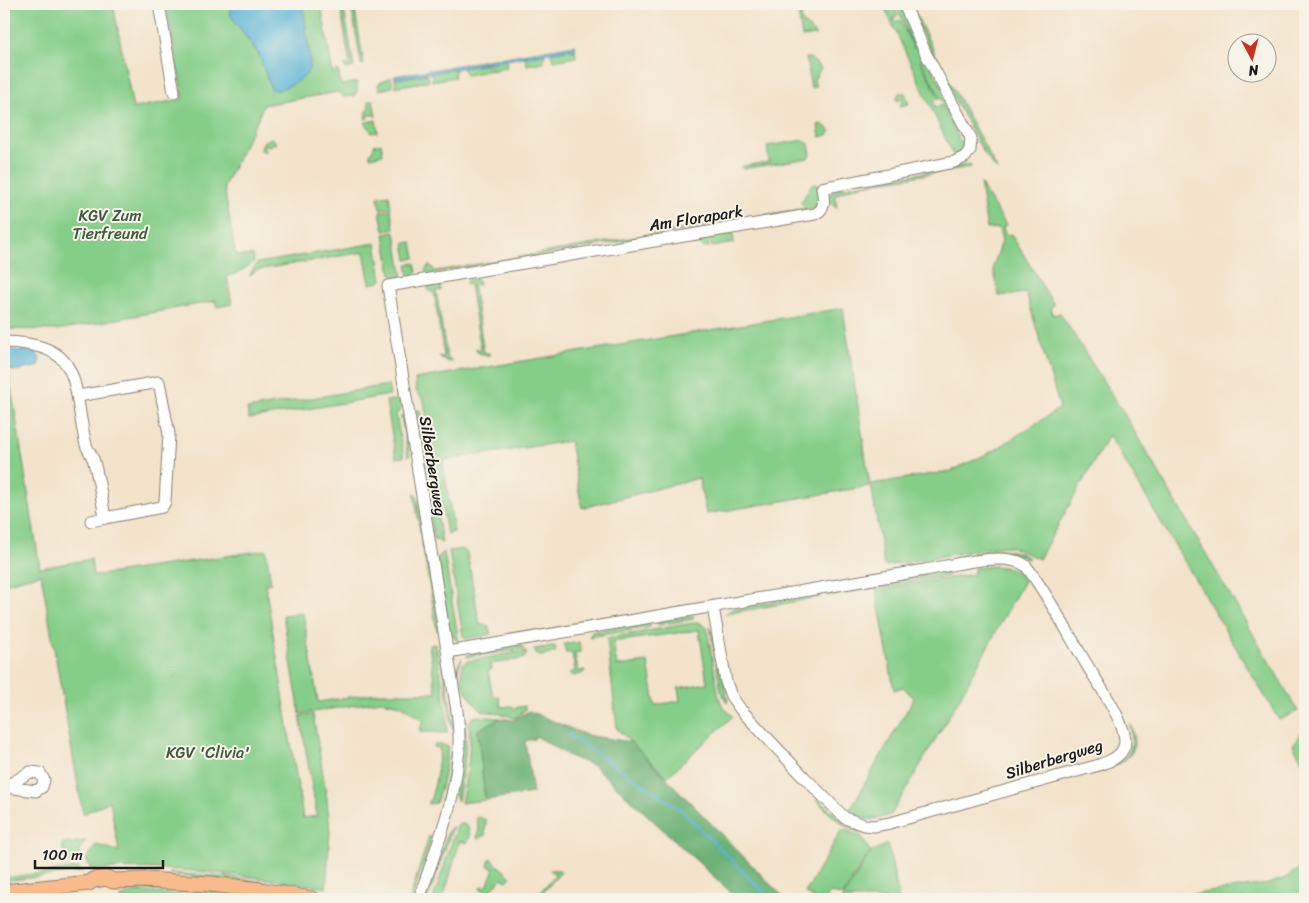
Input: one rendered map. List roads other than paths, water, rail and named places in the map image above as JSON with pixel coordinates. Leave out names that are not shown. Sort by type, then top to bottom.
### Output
[{"type":"main road","points":[[4,892],[89,883],[94,886],[107,885],[113,881],[145,880],[211,884],[311,899]]},
{"type":"street","points":[[159,4],[174,92]]},
{"type":"street","name":"Am Florapark","points":[[388,286],[816,214],[823,207],[822,188],[956,162],[965,157],[969,152],[972,146],[971,138],[926,54],[904,4]]},
{"type":"street","name":"Silberbergweg","points":[[388,286],[458,714],[459,756],[445,819],[419,899]]},
{"type":"street","points":[[4,342],[30,344],[52,351],[68,368],[74,380],[78,396],[86,444],[95,463],[105,518]]},
{"type":"street","points":[[78,396],[159,382],[169,434],[164,504],[160,508],[91,521]]},
{"type":"street","name":"Silberbergweg","points":[[448,652],[972,562],[1002,558],[1017,561],[1027,568],[1056,612],[1117,715],[1125,738],[1124,747],[1116,758],[1099,765],[890,823],[874,826],[856,823],[843,816],[805,778],[735,701],[729,691],[725,678],[713,607]]},
{"type":"water","points":[[230,4],[303,4],[310,61],[309,69],[305,76],[297,82],[278,90],[271,89],[259,54],[231,16]]},
{"type":"water","points":[[575,45],[576,50],[572,51],[571,49],[395,79],[394,76]]},
{"type":"water","points":[[10,350],[36,352],[40,359],[38,367],[10,370],[8,352]]},
{"type":"waterway","points":[[568,734],[681,810],[771,899]]},
{"type":"park label","name":"KGV Zum Tierfreund","points":[[110,224]]},
{"type":"park label","name":"KGV 'Clivia'","points":[[208,752]]}]
